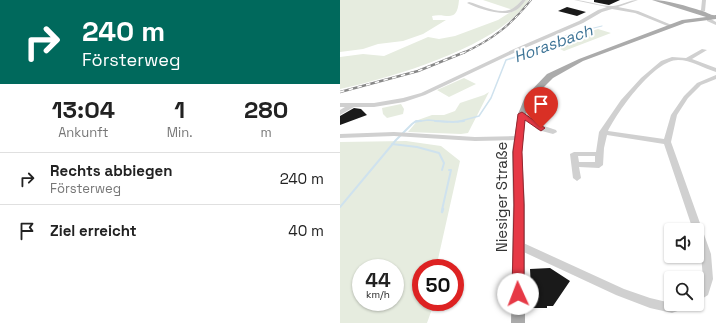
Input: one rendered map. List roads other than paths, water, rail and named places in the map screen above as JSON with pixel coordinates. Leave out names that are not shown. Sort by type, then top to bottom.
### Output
[{"type":"main road","points":[[655,0],[700,12],[713,19]]},
{"type":"main road","points":[[691,10],[713,19]]},
{"type":"main road","name":"Niesiger Straße","points":[[518,323],[518,141],[522,114],[529,97],[536,89],[558,71],[581,60],[675,25],[713,19]]},
{"type":"street","points":[[469,3],[485,9],[507,12],[515,9],[524,0]]},
{"type":"street","points":[[576,0],[643,14],[675,25]]},
{"type":"street","points":[[340,105],[390,104],[417,96],[516,50],[581,22],[600,11],[636,0]]},
{"type":"street","points":[[700,12],[703,11],[704,0]]},
{"type":"street","points":[[686,60],[704,50]]},
{"type":"street","points":[[577,178],[575,164],[599,165],[599,154],[603,132],[631,91],[648,74],[668,60],[686,60],[716,70]]},
{"type":"street","points":[[704,292],[708,279],[706,254],[667,142],[674,115],[686,97],[699,84],[716,77]]},
{"type":"street","points":[[340,113],[354,105]]},
{"type":"street","points":[[522,114],[541,128],[554,132]]},
{"type":"street","points":[[603,132],[667,142]]},
{"type":"street","points":[[340,136],[394,134],[518,141]]},
{"type":"street","points":[[519,245],[620,292],[650,303],[664,306]]},
{"type":"waterway","name":"Horasbach","points":[[529,53],[537,51],[569,34],[602,26]]},
{"type":"waterway","name":"Horasbach","points":[[459,121],[479,116],[491,98],[506,60],[532,52]]},
{"type":"waterway","name":"Horasbach","points":[[415,122],[428,120],[442,121]]},
{"type":"waterway","name":"Horasbach","points":[[393,144],[412,124],[416,121],[421,121]]},
{"type":"waterway","name":"Horasbach","points":[[435,121],[442,121]]},
{"type":"waterway","name":"Horasbach","points":[[442,121],[459,121]]},
{"type":"waterway","name":"Horasbach","points":[[442,121],[448,122]]},
{"type":"waterway","name":"Horasbach","points":[[459,121],[464,121]]},
{"type":"waterway","name":"Horasbach","points":[[340,207],[393,144]]},
{"type":"waterway","points":[[393,144],[417,147],[439,153],[444,163],[442,170]]},
{"type":"waterway","points":[[442,210],[451,170],[449,170]]},
{"type":"railway","points":[[465,52],[483,43],[500,31],[516,17],[531,0]]},
{"type":"railway","points":[[340,92],[418,71],[465,52]]}]
